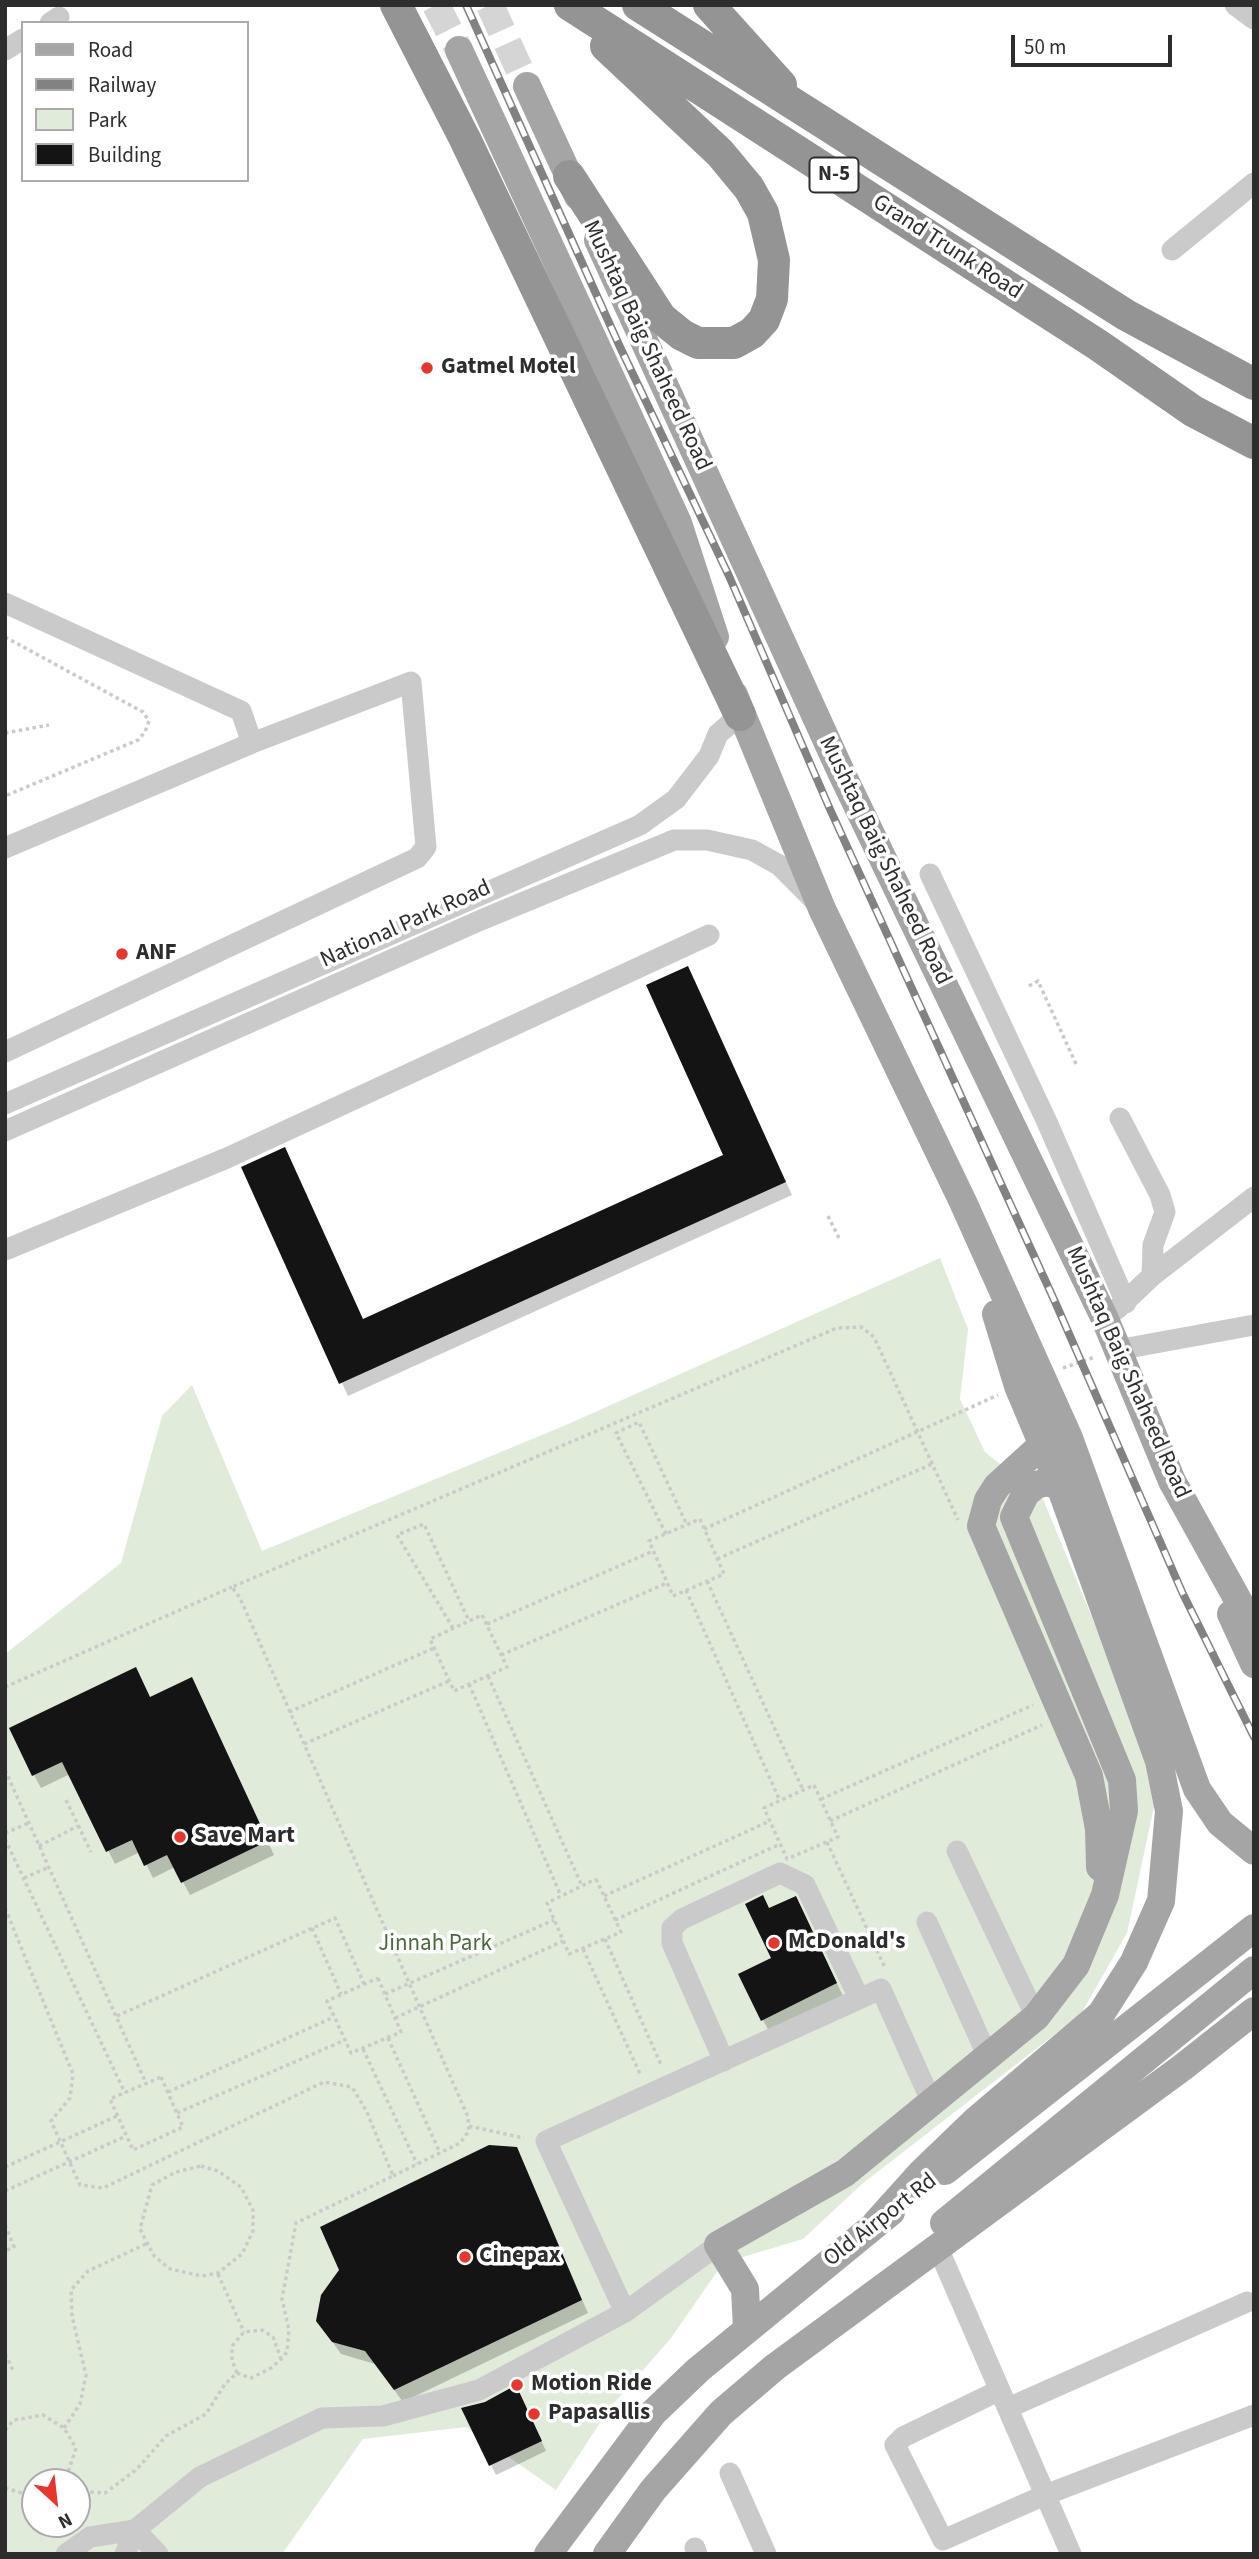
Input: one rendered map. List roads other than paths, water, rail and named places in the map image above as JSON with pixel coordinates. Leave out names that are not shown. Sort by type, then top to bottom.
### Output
[{"type":"highway","points":[[396,5],[464,139],[740,715]]},
{"type":"highway","points":[[563,5],[720,153],[749,188],[763,213],[774,260],[772,299],[764,320],[752,333],[734,343],[698,343],[682,335],[661,318],[569,176]]},
{"type":"highway","name":"Grand Trunk Road","points":[[570,5],[1098,345],[1193,411],[1254,443]]},
{"type":"highway","name":"Grand Trunk Road","points":[[638,5],[1126,315],[1254,384]]},
{"type":"highway","points":[[709,5],[807,114]]},
{"type":"main road","points":[[459,50],[678,523],[740,715],[822,909],[963,1202],[1029,1381],[1197,1789],[1220,1823],[1254,1851]]},
{"type":"main road","name":"Mushtaq Baig Shaheed Road","points":[[527,86],[842,774],[1115,1311],[1117,1350],[1172,1480],[1254,1629]]},
{"type":"main road","points":[[876,2224],[920,2173],[974,2122],[1101,2014],[1134,1962],[1161,1901],[1169,1811],[1159,1761],[1060,1486],[1056,1442]]},
{"type":"main road","points":[[1056,1442],[998,1486],[988,1500],[981,1526],[1089,1776],[1099,1829],[1101,1863],[1076,1965]]},
{"type":"main road","points":[[1172,1480],[1254,1664]]},
{"type":"main road","points":[[747,2329],[745,2288],[718,2245],[845,2173],[1036,2017],[1076,1965],[1105,1895],[1124,1811],[1122,1780],[1014,1517],[1026,1493],[1036,1485],[1047,1482],[1060,1486]]},
{"type":"main road","name":"Old Airport Rd","points":[[548,2554],[654,2412],[747,2329],[876,2224],[1027,2109],[1254,1928]]},
{"type":"main road","points":[[607,2554],[653,2490],[721,2413],[975,2196],[1254,1970]]},
{"type":"main road","points":[[775,2367],[1183,2067],[1254,2011]]},
{"type":"street","points":[[1235,5],[1254,19]]},
{"type":"street","points":[[5,50],[21,40]]},
{"type":"street","points":[[1172,250],[1254,183]]},
{"type":"street","points":[[5,603],[241,711],[252,743]]},
{"type":"street","points":[[5,848],[252,743],[411,682],[426,847],[402,868],[5,1052]]},
{"type":"street","name":"National Park Road","points":[[5,1104],[640,825],[676,799],[709,756],[718,734],[740,715]]},
{"type":"street","name":"National Park Road","points":[[5,1131],[481,920],[674,840],[707,840],[752,850],[779,865],[822,909]]},
{"type":"street","points":[[930,874],[1046,1122],[1115,1311],[1152,1276],[1254,1197]]},
{"type":"street","points":[[5,1250],[227,1158],[709,935]]},
{"type":"street","points":[[1120,1118],[1160,1195],[1165,1212],[1153,1245],[1152,1276]]},
{"type":"street","points":[[1117,1350],[1254,1325]]},
{"type":"street","points":[[957,1851],[1036,2017]]},
{"type":"street","points":[[724,2061],[672,1943],[672,1928],[682,1919],[780,1873],[805,1885],[859,1998]]},
{"type":"street","points":[[927,1922],[989,2057]]},
{"type":"street","points":[[625,2312],[546,2141],[881,1989],[932,2103]]},
{"type":"street","points":[[66,2554],[90,2537],[135,2529],[200,2477],[322,2418],[383,2416],[479,2390],[625,2312],[718,2245]]},
{"type":"street","points":[[938,2248],[1071,2554]]},
{"type":"street","points":[[1247,2302],[903,2437],[895,2445],[945,2547],[1045,2495],[1254,2415]]},
{"type":"street","points":[[730,2473],[766,2554]]},
{"type":"street","points":[[125,2554],[135,2529]]},
{"type":"street","points":[[135,2529],[158,2554]]},
{"type":"tunnel","points":[[436,5],[459,50]]},
{"type":"tunnel","points":[[490,5],[527,86]]},
{"type":"railway","points":[[466,5],[620,347],[729,576],[829,807],[1056,1304],[1183,1594],[1254,1737]]},
{"type":"place","name":"Gatmel Motel","points":[[427,368]]},
{"type":"place","name":"ANF","points":[[122,954]]},
{"type":"place","name":"Save Mart","points":[[180,1837]]},
{"type":"place","name":"McDonald's","points":[[774,1943]]},
{"type":"place","name":"Cinepax","points":[[465,2257]]},
{"type":"place","name":"Motion Ride","points":[[517,2385]]},
{"type":"place","name":"Papasallis","points":[[534,2414]]},
{"type":"park label","name":"Jinnah Park","points":[[435,1945]]}]
